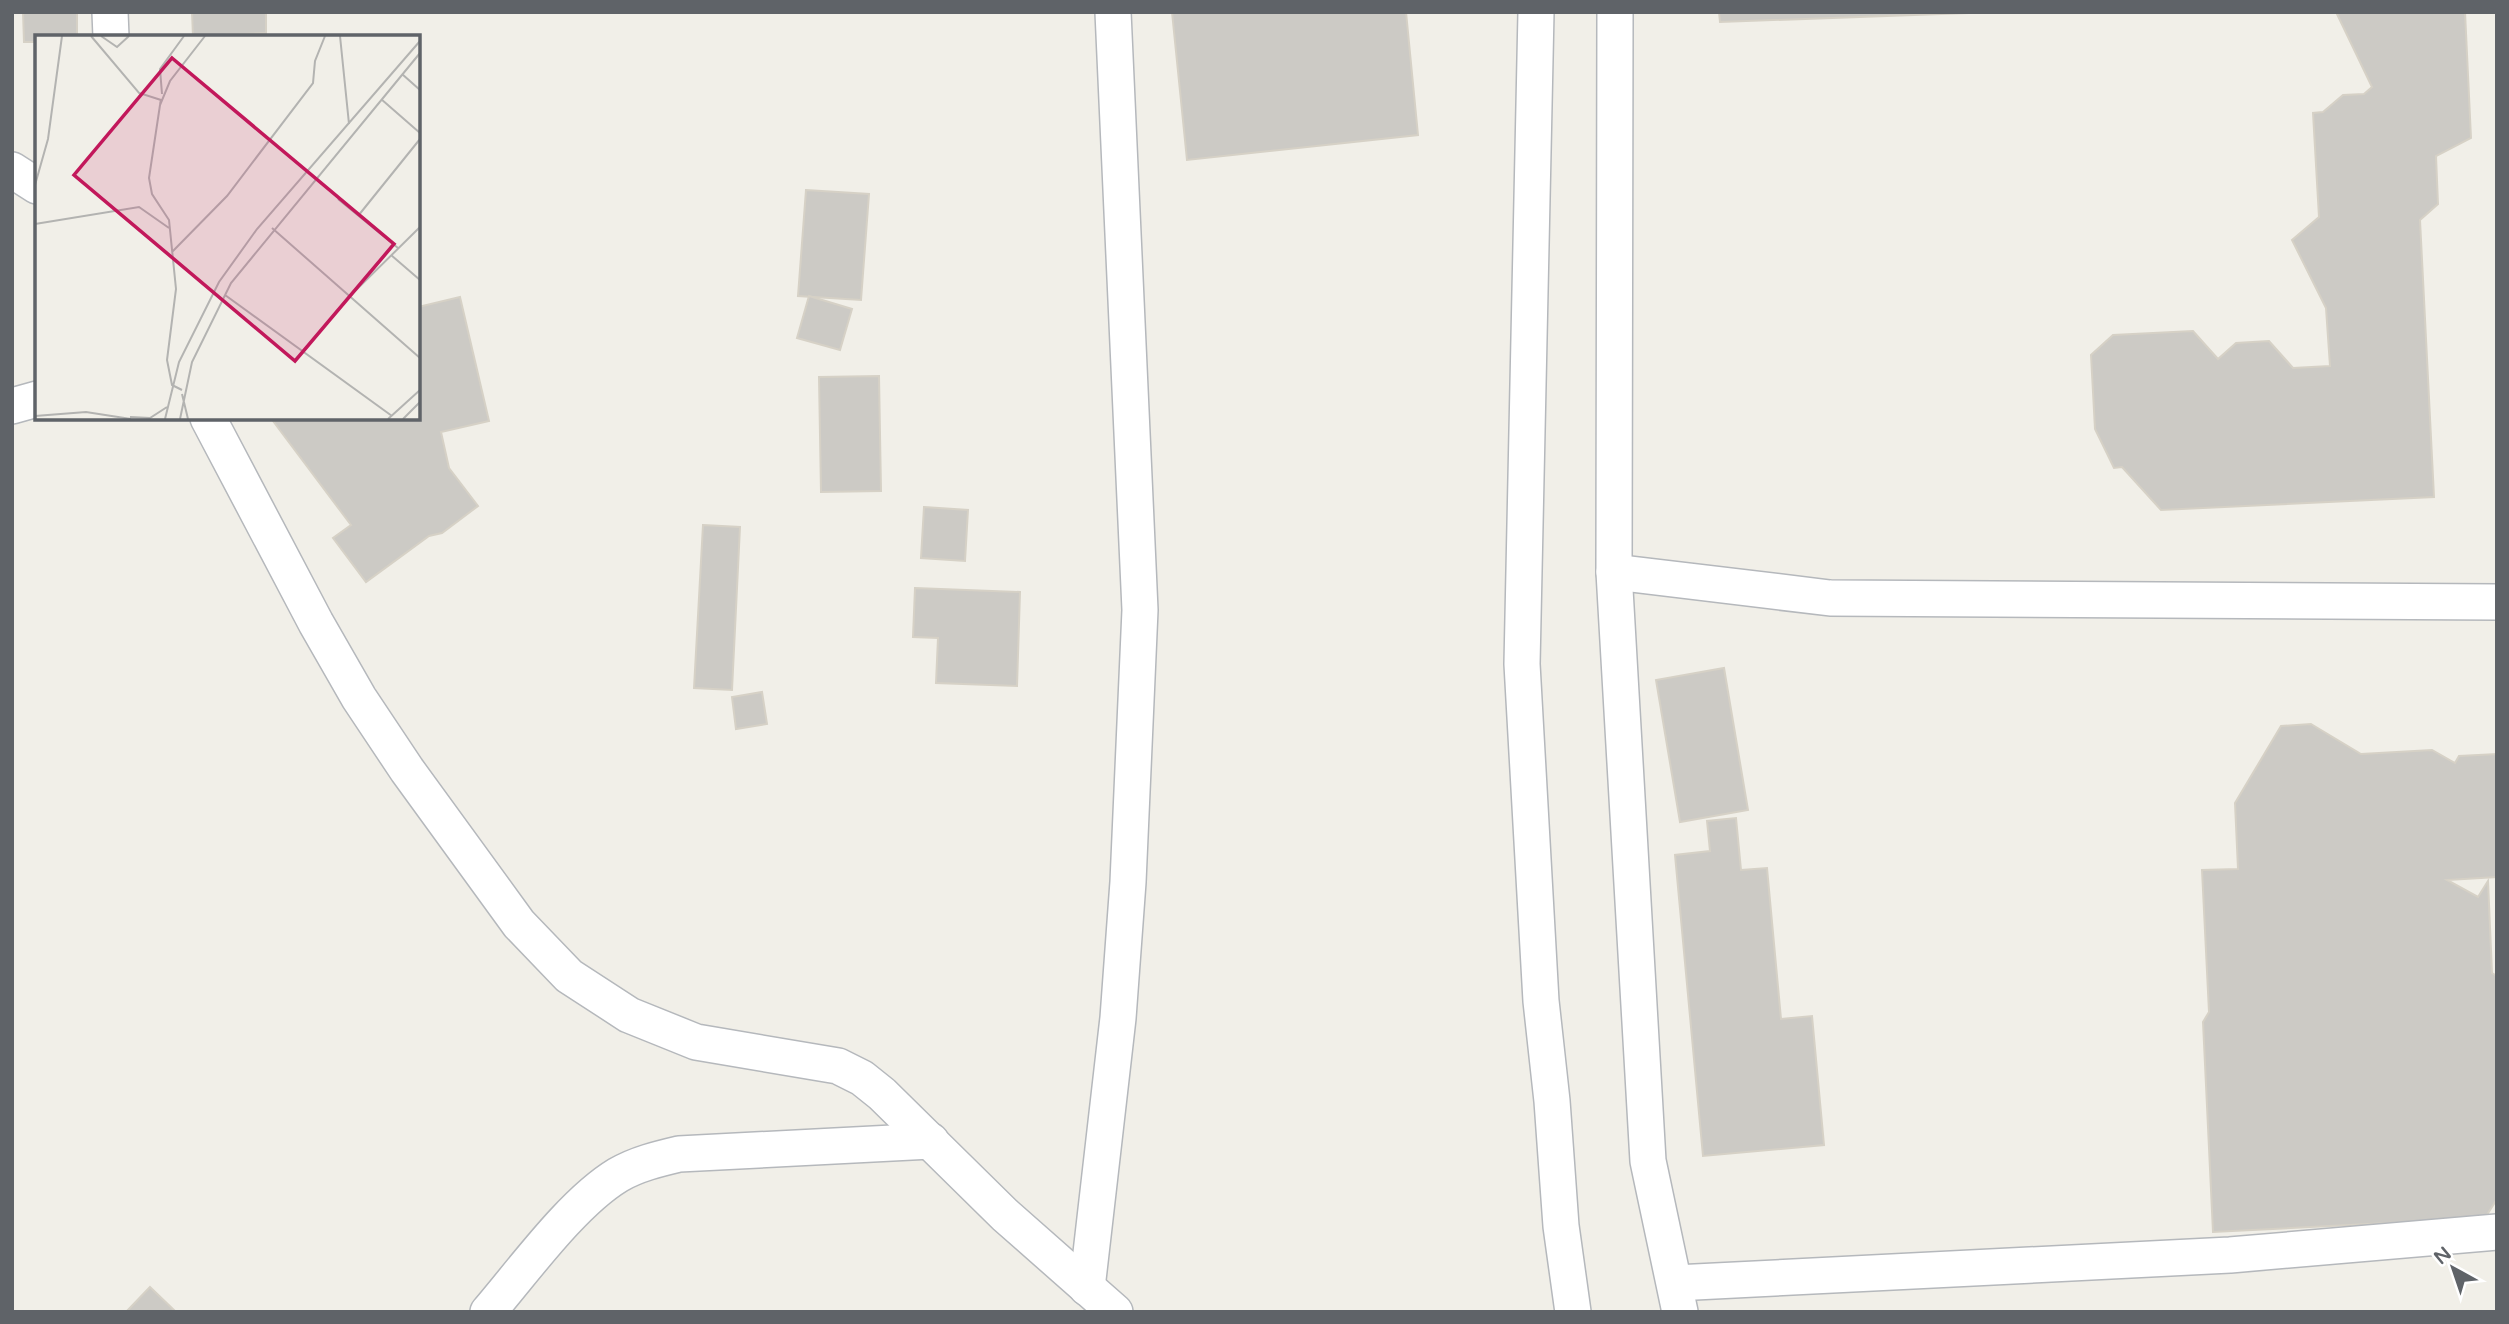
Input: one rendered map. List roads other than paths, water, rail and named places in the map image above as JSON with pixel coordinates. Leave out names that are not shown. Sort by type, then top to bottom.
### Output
[{"type":"street","points":[[110,12],[111,35]]},
{"type":"street","points":[[1087,1288],[1120,991],[1136,746],[1140,610],[1113,12]]},
{"type":"street","points":[[1536,12],[1522,664],[1541,1000],[1561,1226],[1573,1312]]},
{"type":"street","points":[[1615,12],[1614,572],[1648,1161],[1677,1298],[2497,1232]]},
{"type":"street","points":[[12,170],[35,185]]},
{"type":"street","points":[[12,406],[35,400]]},
{"type":"street","points":[[209,420],[316,623],[366,708],[407,770],[519,924],[569,976],[629,1015],[696,1042],[838,1066],[862,1078],[1004,1215],[1115,1312]]},
{"type":"street","points":[[1614,572],[1830,598],[2497,602]]},
{"type":"street","points":[[488,1312],[577,1208],[617,1176],[646,1162],[679,1154],[931,1142]]}]
